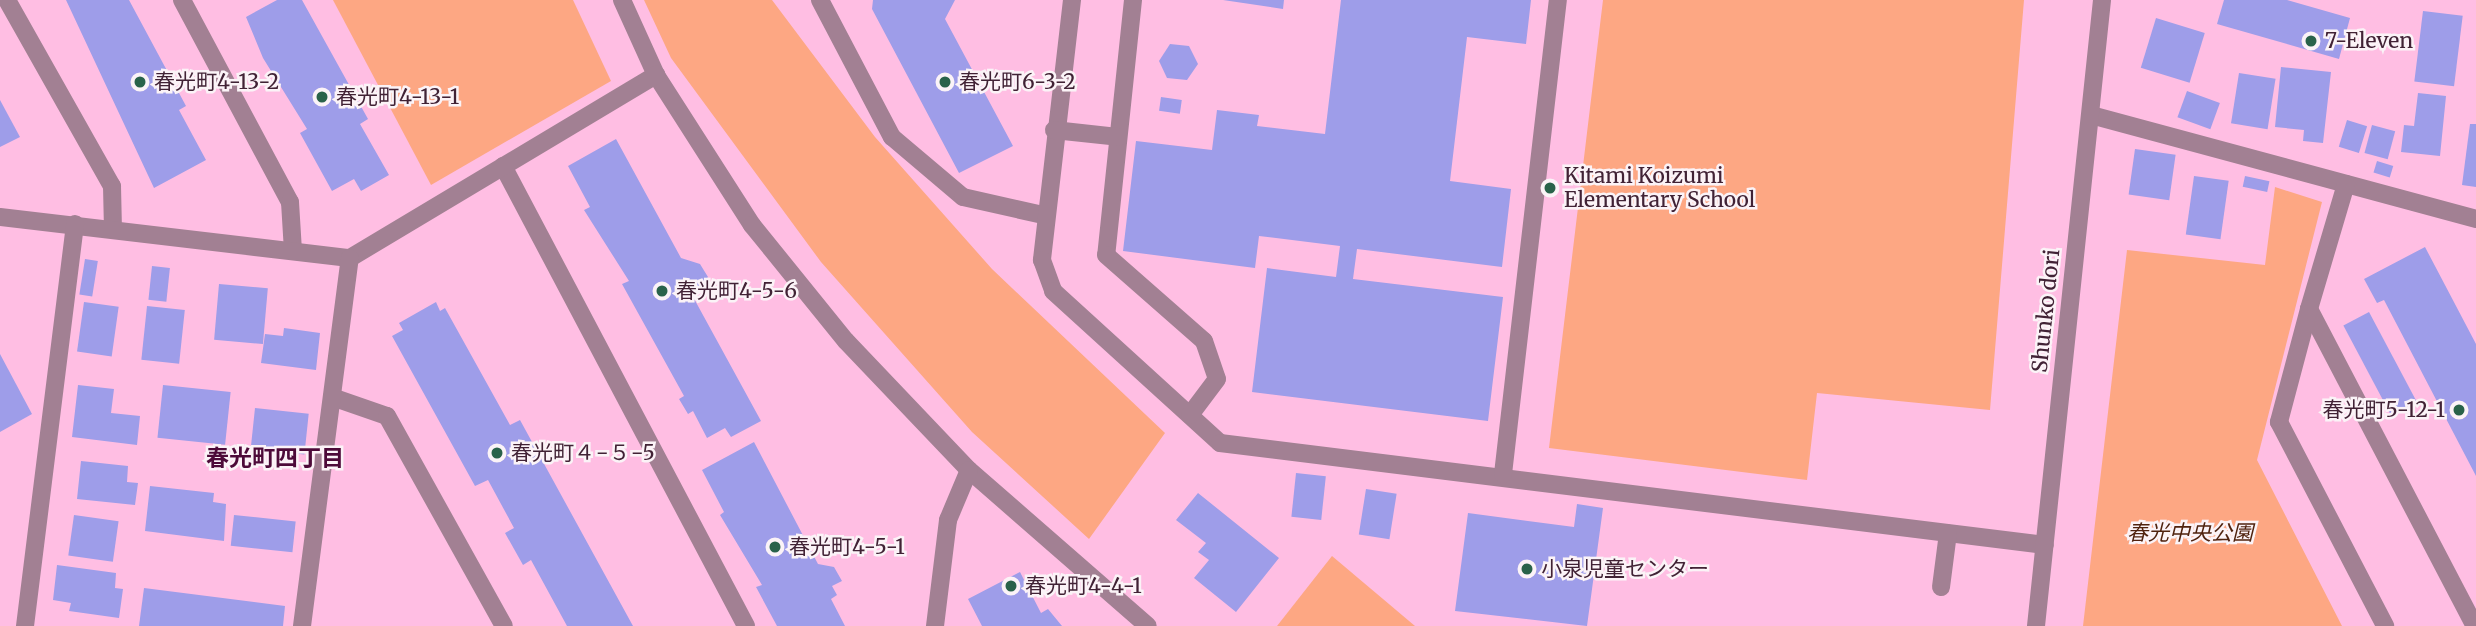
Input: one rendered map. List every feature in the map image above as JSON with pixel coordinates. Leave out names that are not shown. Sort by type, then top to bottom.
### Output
[{"type":"street","points":[[7,0],[112,186],[113,229]]},
{"type":"street","points":[[182,0],[290,202],[293,251]]},
{"type":"street","points":[[622,0],[656,75],[752,225],[846,341],[970,470],[1148,626]]},
{"type":"street","points":[[820,0],[891,137],[963,197],[1043,215]]},
{"type":"street","points":[[1072,0],[1043,215],[1042,260],[1053,291],[1220,443],[1503,474],[2045,545]]},
{"type":"street","points":[[1133,0],[1106,255],[1204,341],[1217,379],[1189,415]]},
{"type":"street","points":[[1503,474],[1558,0]]},
{"type":"street","name":"Shunko dori","points":[[2036,626],[2102,0]]},
{"type":"street","points":[[0,217],[350,257],[656,75]]},
{"type":"street","points":[[2091,115],[2476,219]]},
{"type":"street","points":[[1055,130],[1118,136]]},
{"type":"street","points":[[503,166],[746,626]]},
{"type":"street","points":[[2346,184],[2279,422],[2385,626]]},
{"type":"street","points":[[25,626],[75,224]]},
{"type":"street","points":[[302,626],[350,257]]},
{"type":"street","points":[[2309,309],[2475,626]]},
{"type":"street","points":[[332,397],[387,416],[504,626]]},
{"type":"street","points":[[935,626],[948,520],[970,470]]},
{"type":"street","points":[[1941,587],[1948,533]]},
{"type":"green space","points":[[333,0],[573,0],[611,81],[431,185]]},
{"type":"green space","points":[[644,0],[772,0],[875,137],[992,269],[1165,433],[1089,539],[972,432],[821,262],[671,58]]},
{"type":"green space","points":[[1603,0],[2024,0],[1990,410],[1817,393],[1807,480],[1549,448]]},
{"type":"green space","name":"春光中央公園","points":[[2275,187],[2322,202],[2257,460],[2342,626],[2083,626],[2127,250],[2265,265]]},
{"type":"green space","points":[[1332,556],[1415,626],[1277,626]]},
{"type":"building","name":"春光町4-13-2","points":[[66,0],[129,0],[186,106],[179,110],[206,160],[154,188]]},
{"type":"building","name":"春光町4-13-1","points":[[277,0],[302,0],[368,119],[360,124],[389,175],[361,191],[354,179],[332,191],[300,133],[307,129],[263,58],[246,17]]},
{"type":"building","name":"春光町6-3-2","points":[[873,0],[955,0],[945,19],[1013,146],[959,173],[872,9]]},
{"type":"building","points":[[1223,0],[1284,0],[1283,9]]},
{"type":"building","points":[[1341,0],[1531,0],[1526,44],[1467,37],[1450,181],[1511,189],[1502,267],[1357,249],[1353,279],[1503,297],[1488,421],[1252,392],[1267,268],[1336,277],[1340,246],[1259,236],[1255,268],[1123,251],[1136,141],[1212,150],[1217,110],[1259,115],[1257,126],[1325,134]]},
{"type":"building","name":"7-Eleven","points":[[2224,0],[2287,0],[2350,18],[2339,59],[2217,24]]},
{"type":"building","points":[[2423,11],[2463,16],[2454,86],[2414,81]]},
{"type":"building","points":[[2156,18],[2205,33],[2190,83],[2141,68]]},
{"type":"building","points":[[1170,44],[1189,46],[1198,64],[1187,80],[1167,78],[1159,61]]},
{"type":"building","points":[[2281,67],[2331,72],[2323,143],[2303,141],[2304,130],[2275,127]]},
{"type":"building","points":[[2239,73],[2276,79],[2268,129],[2231,123]]},
{"type":"building","points":[[2187,91],[2220,103],[2210,129],[2177,117]]},
{"type":"building","points":[[2418,93],[2446,96],[2440,156],[2401,152],[2404,125],[2414,126]]},
{"type":"building","points":[[1161,97],[1182,100],[1180,114],[1159,111]]},
{"type":"building","points":[[0,100],[20,137],[0,147]]},
{"type":"building","points":[[2347,120],[2367,126],[2359,153],[2339,147]]},
{"type":"building","points":[[2470,124],[2476,124],[2476,187],[2462,185]]},
{"type":"building","points":[[2372,125],[2395,131],[2388,159],[2364,153]]},
{"type":"building","name":"春光町4-5-6","points":[[616,139],[681,258],[700,264],[708,277],[692,295],[761,421],[731,437],[725,428],[707,438],[693,411],[688,414],[679,399],[684,396],[622,284],[629,281],[584,210],[590,207],[568,166]]},
{"type":"building","points":[[2135,149],[2176,155],[2169,200],[2129,195]]},
{"type":"building","points":[[2377,161],[2393,166],[2390,177],[2373,172]]},
{"type":"building","points":[[2194,176],[2229,181],[2220,239],[2186,234]]},
{"type":"building","points":[[2245,176],[2269,181],[2267,192],[2243,187]]},
{"type":"building","name":"春光町5-12-1","points":[[2425,247],[2476,344],[2476,476],[2384,300],[2377,303],[2364,279]]},
{"type":"building","points":[[85,259],[98,261],[92,297],[79,295]]},
{"type":"building","points":[[152,266],[170,268],[166,302],[148,300]]},
{"type":"building","points":[[219,284],[268,288],[263,344],[214,340]]},
{"type":"building","points":[[84,302],[119,307],[112,356],[77,352]]},
{"type":"building","name":"春光町４−５−5","points":[[436,302],[440,311],[445,308],[510,425],[520,420],[633,626],[567,626],[531,560],[523,565],[505,533],[514,528],[488,480],[475,486],[392,336],[403,330],[399,323]]},
{"type":"building","points":[[147,306],[185,310],[179,364],[141,360]]},
{"type":"building","points":[[2369,312],[2417,402],[2391,416],[2343,326]]},
{"type":"building","points":[[284,328],[320,333],[316,370],[261,363],[265,334],[283,336]]},
{"type":"building","points":[[0,354],[32,414],[0,432]]},
{"type":"building","points":[[78,385],[114,389],[111,413],[140,416],[137,445],[72,437]]},
{"type":"building","points":[[163,385],[231,392],[225,445],[157,438]]},
{"type":"building","points":[[255,408],[309,414],[304,454],[251,449]]},
{"type":"building","name":"春光町4-5-1","points":[[754,442],[818,564],[834,567],[842,581],[832,586],[837,595],[831,599],[845,626],[777,626],[756,587],[762,585],[720,515],[724,512],[702,470]]},
{"type":"building","points":[[81,461],[128,466],[127,482],[138,483],[135,505],[77,499]]},
{"type":"building","points":[[1296,473],[1326,476],[1321,520],[1291,517]]},
{"type":"building","points":[[150,486],[214,493],[213,502],[226,504],[224,541],[145,531]]},
{"type":"building","points":[[1366,489],[1397,494],[1389,539],[1359,534]]},
{"type":"building","points":[[1198,493],[1279,558],[1236,612],[1194,578],[1209,560],[1198,552],[1206,543],[1176,520]]},
{"type":"building","name":"小泉児童センター","points":[[1577,504],[1603,508],[1587,626],[1455,611],[1468,513],[1574,527]]},
{"type":"building","points":[[74,515],[119,521],[113,562],[68,556]]},
{"type":"building","points":[[234,515],[296,521],[292,552],[231,546]]},
{"type":"building","points":[[57,565],[116,573],[115,588],[123,589],[119,618],[69,611],[71,603],[53,600]]},
{"type":"building","name":"春光町4-4-1","points":[[1020,572],[1041,613],[1048,609],[1062,626],[982,626],[968,599]]},
{"type":"building","points":[[144,588],[285,606],[283,626],[139,626]]},
{"type":"place","name":"7-Eleven","points":[[2311,41]]},
{"type":"place","name":"春光町4-13-2","points":[[140,82]]},
{"type":"place","name":"春光町6-3-2","points":[[945,82]]},
{"type":"place","name":"春光町4-13-1","points":[[322,97]]},
{"type":"place","name":"Kitami Koizumi Elementary School","points":[[1550,188]]},
{"type":"place","name":"春光町4-5-6","points":[[662,291]]},
{"type":"place","name":"春光町5-12-1","points":[[2459,410]]},
{"type":"place","name":"春光町４−５−5","points":[[497,453]]},
{"type":"place","name":"春光町4-5-1","points":[[775,547]]},
{"type":"place","name":"小泉児童センター","points":[[1527,569]]},
{"type":"place","name":"春光町4-4-1","points":[[1011,586]]},
{"type":"district","name":"春光町四丁目","points":[[275,458]]}]
